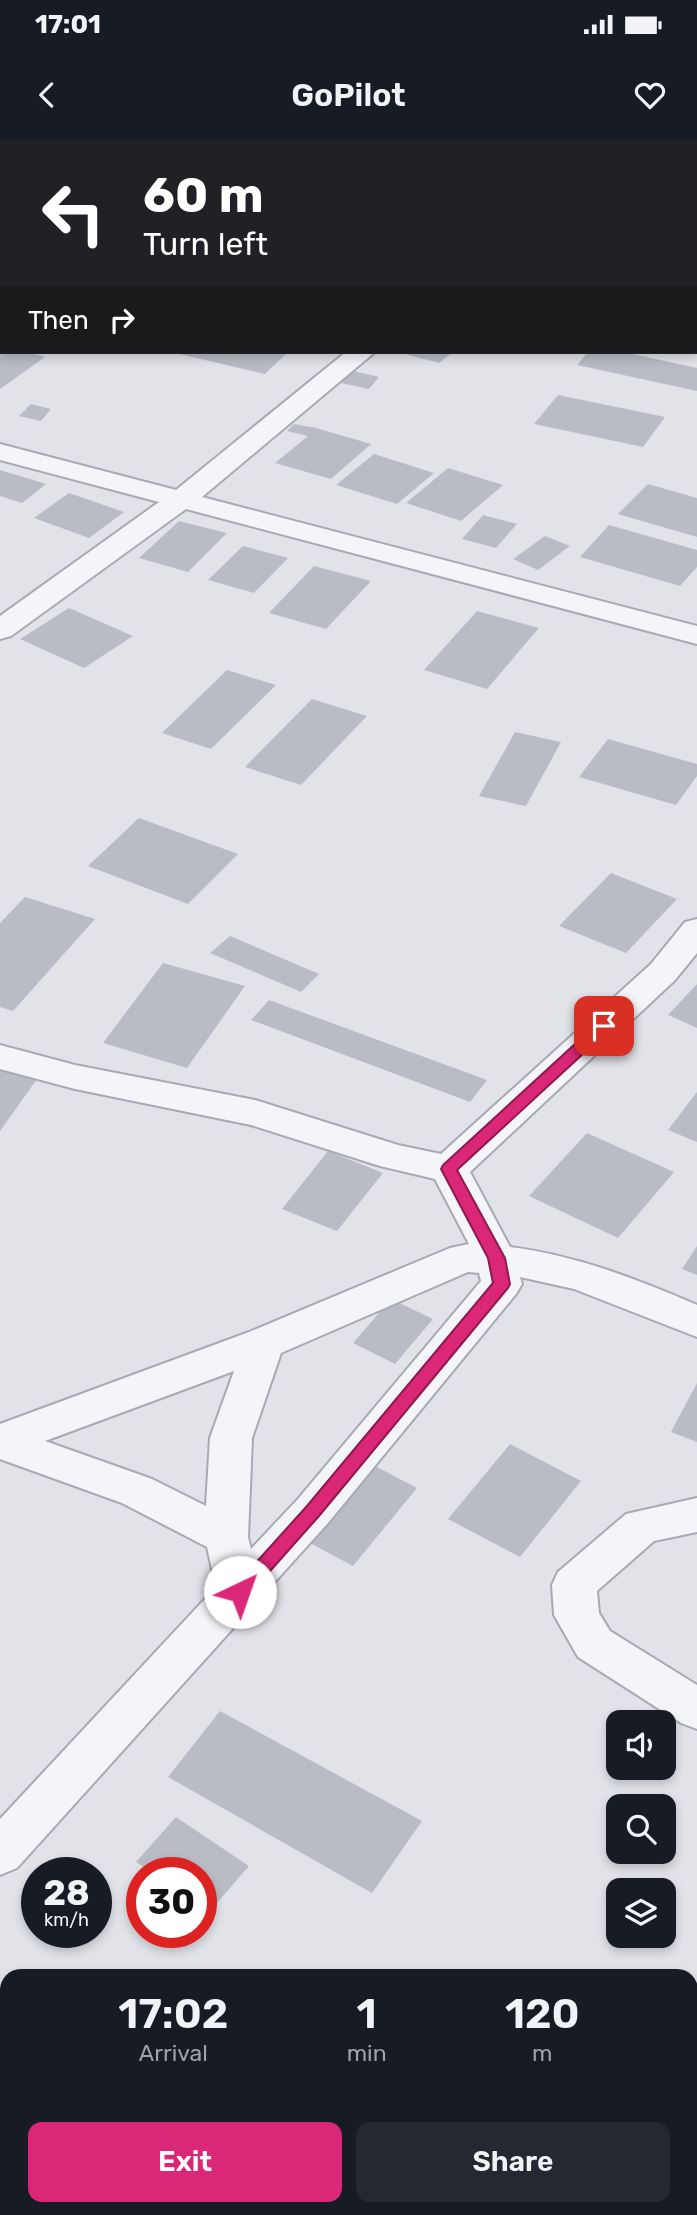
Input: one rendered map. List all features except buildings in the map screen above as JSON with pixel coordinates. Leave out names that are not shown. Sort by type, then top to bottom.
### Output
[{"type":"street","points":[[0,630],[182,499],[360,354]]},
{"type":"street","points":[[0,452],[697,635]]},
{"type":"street","points":[[449,1169],[663,972],[697,930]]},
{"type":"street","points":[[0,1057],[75,1077],[255,1113],[394,1157],[449,1169],[496,1258],[502,1284],[313,1511],[0,1853]]},
{"type":"street","points":[[0,1441],[264,1343],[464,1258],[496,1258],[547,1266],[598,1280],[697,1322]]},
{"type":"street","points":[[240,1592],[226,1537],[232,1438],[264,1343]]},
{"type":"street","points":[[0,1441],[137,1490],[226,1537]]},
{"type":"street","points":[[697,1515],[641,1526],[574,1585],[577,1615],[594,1644],[697,1709]]},
{"type":"route","points":[[240,1592],[313,1511],[502,1284],[496,1258],[449,1169],[604,1026]]}]
